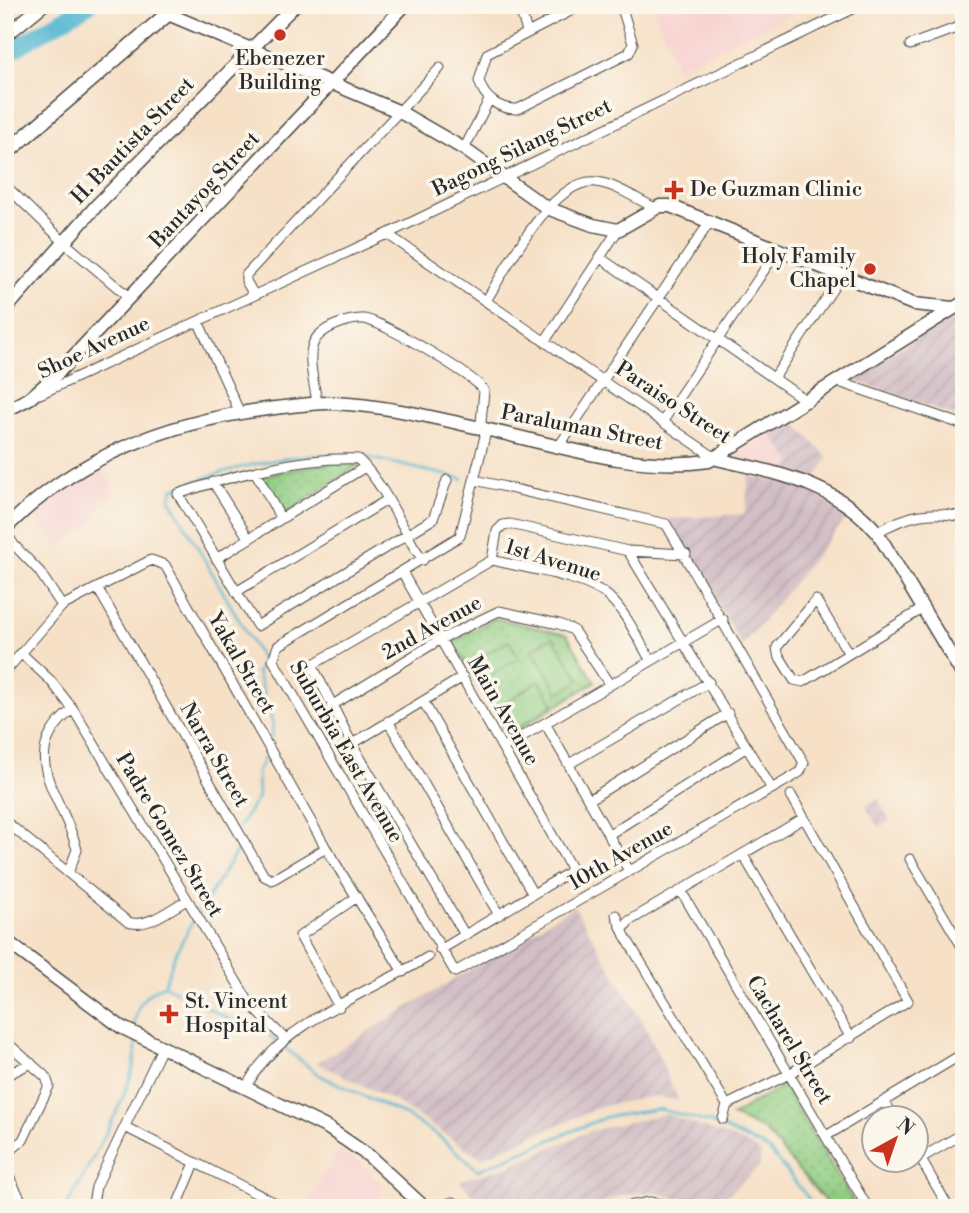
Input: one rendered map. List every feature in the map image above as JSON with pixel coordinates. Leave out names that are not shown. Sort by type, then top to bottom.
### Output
[{"type":"main road","points":[[5,154],[173,10]]},
{"type":"street","points":[[5,36],[43,5]]},
{"type":"street","name":"H. Bautista Street","points":[[5,310],[97,205],[295,5]]},
{"type":"street","name":"Bantayog Street","points":[[30,398],[130,298],[405,5]]},
{"type":"street","points":[[519,5],[527,32]]},
{"type":"street","points":[[582,5],[492,50],[483,62],[479,81],[489,100],[518,109],[624,56],[633,44],[621,5]]},
{"type":"street","name":"Bagong Silang Street","points":[[198,321],[387,234],[502,176],[861,5]]},
{"type":"street","points":[[173,10],[249,49],[400,112],[438,132],[547,208],[593,225],[618,230]]},
{"type":"street","points":[[910,45],[964,24]]},
{"type":"street","points":[[254,295],[246,281],[246,275],[440,68]]},
{"type":"street","points":[[464,149],[489,100]]},
{"type":"street","points":[[486,301],[547,208],[579,186],[595,182],[657,209]]},
{"type":"street","points":[[5,185],[65,243],[130,298]]},
{"type":"street","points":[[545,341],[618,230],[657,209],[670,206],[711,220],[841,276],[923,307],[960,306]]},
{"type":"street","points":[[559,446],[711,220]]},
{"type":"street","name":"Paraiso Street","points":[[387,234],[717,459],[816,486],[845,502],[877,532],[964,677]]},
{"type":"street","points":[[663,421],[779,248]]},
{"type":"street","points":[[599,257],[808,402]]},
{"type":"street","points":[[774,378],[841,276]]},
{"type":"street","name":"Paraluman Street","points":[[5,530],[53,486],[101,457],[142,439],[240,413],[317,403],[367,406],[641,462],[682,464],[717,459],[960,306]]},
{"type":"street","name":"Suburbia East Avenue","points":[[317,403],[311,354],[314,341],[323,331],[366,319],[382,325],[476,379],[484,391],[485,436],[460,536],[278,646],[273,653],[273,660],[455,972]]},
{"type":"street","points":[[198,321],[240,413]]},
{"type":"street","name":"Shoe Avenue","points":[[5,411],[198,321]]},
{"type":"street","points":[[839,382],[964,425]]},
{"type":"street","points":[[423,560],[408,536],[387,500],[360,460],[343,458],[256,473],[213,482],[178,494],[254,624],[261,626],[408,536],[438,513],[447,480]]},
{"type":"street","points":[[216,559],[365,467]]},
{"type":"street","points":[[256,473],[281,519]]},
{"type":"street","points":[[475,480],[658,520],[666,524],[723,619],[504,747]]},
{"type":"street","points":[[213,482],[249,539]]},
{"type":"street","points":[[236,592],[387,500]]},
{"type":"street","points":[[877,532],[900,520],[926,513],[964,518]]},
{"type":"street","points":[[492,560],[497,531],[503,525],[510,524],[628,551],[686,554]]},
{"type":"street","points":[[5,530],[39,571],[62,606],[5,672]]},
{"type":"street","points":[[628,551],[685,641],[772,789]]},
{"type":"street","name":"Yakal Street","points":[[62,606],[151,560],[165,565],[326,848],[403,972]]},
{"type":"street","name":"1st Avenue","points":[[331,706],[312,665],[492,560],[581,583],[604,593],[617,606],[651,661]]},
{"type":"street","name":"Main Avenue","points":[[402,572],[571,868],[568,873],[533,894]]},
{"type":"street","name":"Narra Street","points":[[98,589],[264,876],[272,880],[326,848]]},
{"type":"street","points":[[849,654],[816,600],[778,647],[778,654],[799,683],[849,654],[922,609]]},
{"type":"street","name":"2nd Avenue","points":[[331,706],[441,639],[499,611],[559,624],[578,635],[610,685]]},
{"type":"street","name":"10th Avenue","points":[[455,972],[772,789],[803,768],[804,762],[723,619]]},
{"type":"street","name":"Padre Gomez Street","points":[[21,653],[50,680],[72,709],[250,1003],[280,1042]]},
{"type":"street","points":[[352,744],[463,677]]},
{"type":"street","points":[[569,764],[709,682]]},
{"type":"street","points":[[423,701],[533,894],[440,950]]},
{"type":"street","points":[[331,706],[465,935]]},
{"type":"street","points":[[68,873],[78,850],[47,776],[43,757],[46,739],[54,726],[72,709]]},
{"type":"street","points":[[589,800],[728,713]]},
{"type":"street","points":[[388,721],[499,915]]},
{"type":"street","points":[[545,723],[629,871]]},
{"type":"street","points":[[608,835],[747,747]]},
{"type":"street","points":[[727,1105],[789,1074],[908,1001],[791,795]]},
{"type":"street","points":[[624,928],[629,921],[804,818]]},
{"type":"street","points":[[5,821],[128,922],[136,925],[187,900]]},
{"type":"street","points":[[743,855],[851,1038]]},
{"type":"street","points":[[910,859],[964,950]]},
{"type":"street","name":"Cacharel Street","points":[[681,891],[868,1208]]},
{"type":"street","points":[[339,1007],[300,934],[357,897]]},
{"type":"street","points":[[616,915],[624,928],[625,936],[727,1105],[723,1119]]},
{"type":"street","points":[[5,940],[121,1027],[328,1128],[357,1147],[425,1208]]},
{"type":"street","points":[[246,1088],[254,1071],[280,1042],[428,957]]},
{"type":"street","points":[[5,1041],[46,1077],[50,1086],[23,1140],[5,1155]]},
{"type":"street","points":[[92,1208],[96,1187],[162,1048]]},
{"type":"street","points":[[825,1136],[964,1053]]},
{"type":"street","points":[[5,1076],[31,1063]]},
{"type":"street","points":[[125,1126],[285,1208]]},
{"type":"street","points":[[930,1150],[964,1133]]},
{"type":"street","points":[[176,1208],[195,1163]]},
{"type":"street","points":[[5,1169],[25,1208]]},
{"type":"street","points":[[930,1174],[949,1208]]},
{"type":"street","points":[[255,1208],[259,1195]]},
{"type":"street","points":[[437,1208],[452,1202],[470,1208]]},
{"type":"street","points":[[619,1208],[650,1202],[678,1208]]},
{"type":"shaded area","points":[[653,5],[810,5],[677,69]]},
{"type":"shaded area","points":[[952,314],[964,314],[964,419],[852,380]]},
{"type":"shaded area","points":[[792,420],[828,458],[814,480],[788,469],[793,463],[771,434]]},
{"type":"shaded area","points":[[771,434],[794,464],[788,469],[734,457]]},
{"type":"shaded area","points":[[100,467],[116,491],[94,512],[98,517],[60,547],[31,514],[62,487]]},
{"type":"shaded area","points":[[749,476],[802,484],[848,516],[742,646],[669,519],[745,514]]},
{"type":"shaded area","points":[[878,799],[890,821],[878,827],[865,806]]},
{"type":"shaded area","points":[[574,906],[645,1026],[679,1101],[655,1096],[602,1106],[481,1158],[393,1100],[317,1063]]},
{"type":"shaded area","points":[[666,1114],[743,1142],[761,1153],[760,1165],[714,1208],[692,1208],[684,1201],[654,1192],[621,1195],[592,1208],[483,1208],[460,1181],[506,1167],[590,1131]]},
{"type":"shaded area","points":[[339,1151],[357,1160],[385,1188],[373,1204],[355,1201],[352,1208],[303,1206]]},
{"type":"green space","points":[[333,462],[360,464],[282,516],[261,476]]},
{"type":"green space","points":[[495,618],[567,635],[595,682],[508,736],[453,642]]},
{"type":"green space","points":[[553,637],[580,680],[559,693],[532,649]]},
{"type":"green space","points":[[509,641],[519,658],[484,679],[474,661]]},
{"type":"green space","points":[[539,681],[554,704],[511,732],[496,709]]},
{"type":"green space","points":[[783,1085],[854,1203],[846,1208],[824,1208],[825,1201],[764,1130],[732,1116]]},
{"type":"waterway","points":[[5,54],[88,5]]},
{"type":"waterway","points":[[271,738],[273,725],[257,672],[263,662],[170,499],[173,489],[258,463],[303,456],[347,455]]},
{"type":"waterway","points":[[357,455],[463,479]]},
{"type":"waterway","points":[[239,827],[258,797],[257,773],[266,755]]},
{"type":"waterway","points":[[198,914],[238,849],[235,835]]},
{"type":"waterway","points":[[164,985],[175,954],[194,919]]},
{"type":"waterway","points":[[134,1029],[141,1002],[164,985],[237,1023],[256,1025],[319,1075],[405,1115],[437,1135],[478,1170],[606,1117],[660,1109],[714,1124],[768,1149],[809,1199],[810,1208]]},
{"type":"waterway","points":[[66,1208],[122,1099],[131,1076],[135,1039]]},
{"type":"place","name":"Ebenezer Building","points":[[280,35]]},
{"type":"place","name":"De Guzman Clinic","points":[[674,190]]},
{"type":"place","name":"Holy Family Chapel","points":[[870,269]]},
{"type":"place","name":"St. Vincent Hospital","points":[[169,1014]]}]
